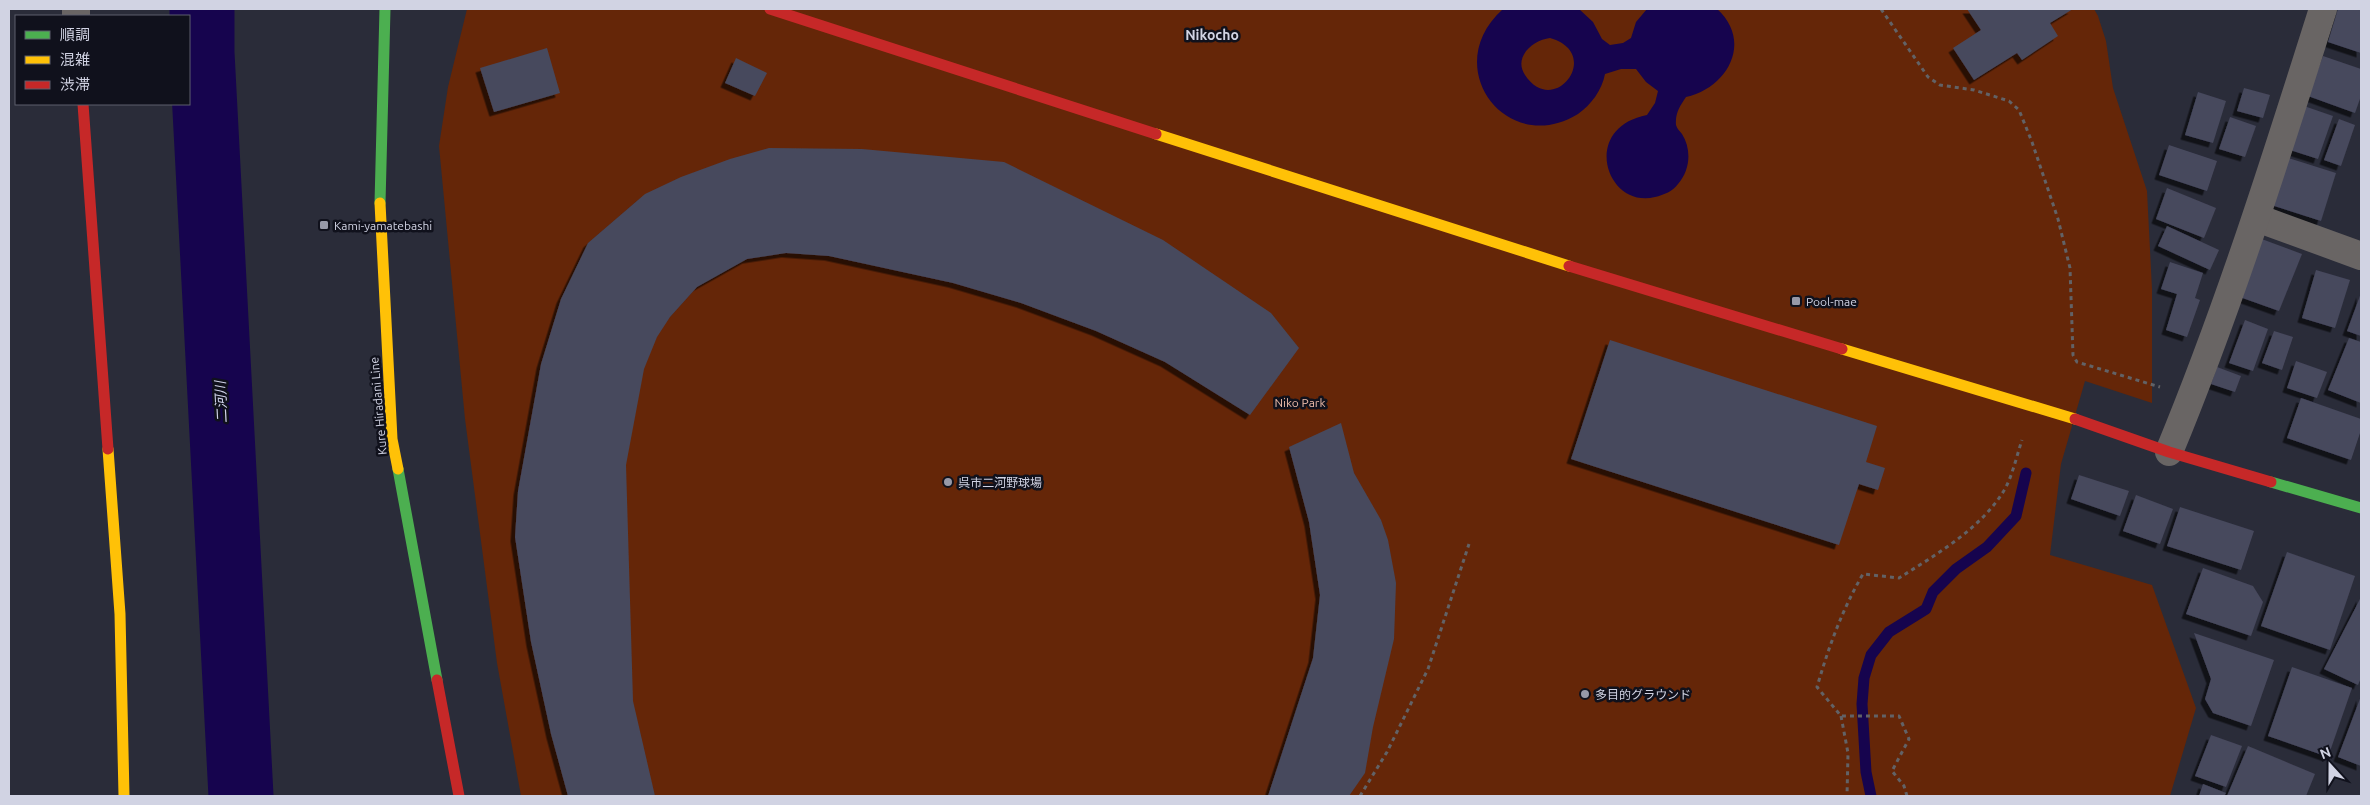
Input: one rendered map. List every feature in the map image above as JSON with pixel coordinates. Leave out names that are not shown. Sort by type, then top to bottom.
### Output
[{"type":"street","name":"Kure Hiradani Line","points":[[385,9],[380,197],[392,440],[460,796]]},
{"type":"street","points":[[770,9],[1535,256],[2072,418],[2169,452],[2361,508]]},
{"type":"street","points":[[2169,452],[2192,397],[2257,218],[2324,9]]},
{"type":"street","points":[[83,105],[120,614],[124,796]]},
{"type":"street","points":[[2257,218],[2361,256]]},
{"type":"path","points":[[1881,9],[1928,77],[1940,85],[1974,90],[2009,101],[2019,110],[2058,219],[2070,268],[2073,355],[2077,362],[2192,397]]},
{"type":"path","points":[[1847,796],[1848,753],[1840,716],[1817,687],[1829,644],[1846,602],[1863,574],[1899,578],[1933,556],[1992,509],[2007,485],[2022,440]]},
{"type":"path","points":[[1360,796],[1387,752],[1428,669],[1469,544]]},
{"type":"path","points":[[1840,716],[1899,716],[1909,739],[1892,772],[1904,786],[1908,796]]},
{"type":"green space","name":"Niko Park","points":[[467,9],[2094,9],[2106,41],[2113,88],[2147,191],[2152,289],[2152,403],[2085,381],[2061,464],[2050,555],[2152,585],[2196,708],[2170,796],[521,796],[497,663],[465,419],[439,146],[448,87]]},
{"type":"shaded area","points":[[1503,9],[1579,9],[1593,22],[1602,39],[1610,45],[1623,43],[1631,38],[1636,22],[1647,9],[1717,9],[1728,22],[1733,35],[1734,49],[1731,62],[1724,74],[1714,84],[1701,92],[1686,97],[1678,110],[1676,125],[1685,140],[1688,153],[1687,166],[1682,178],[1674,189],[1665,194],[1655,197],[1638,197],[1624,191],[1613,180],[1608,165],[1607,150],[1613,135],[1626,123],[1647,115],[1655,103],[1658,91],[1646,82],[1636,69],[1621,69],[1605,74],[1595,97],[1578,114],[1552,124],[1527,124],[1506,115],[1490,100],[1479,79],[1477,56],[1485,32]],"holes":[[[1550,38],[1566,46],[1573,56],[1573,68],[1569,79],[1560,87],[1549,90],[1537,87],[1525,75],[1522,68],[1521,62],[1527,50],[1537,42]]]},
{"type":"building","points":[[1967,9],[2073,9],[2050,23],[2058,36],[2022,60],[2017,53],[1974,80],[1953,48],[1981,30]]},
{"type":"building","points":[[2338,9],[2361,10],[2361,53],[2328,42]]},
{"type":"building","points":[[547,48],[560,93],[494,112],[480,68]]},
{"type":"building","points":[[2323,56],[2361,69],[2361,96],[2355,113],[2308,96]]},
{"type":"building","points":[[736,58],[767,73],[755,96],[725,83]]},
{"type":"building","points":[[2244,88],[2270,95],[2263,118],[2237,111]]},
{"type":"building","points":[[2198,92],[2226,101],[2213,143],[2185,135]]},
{"type":"building","points":[[2301,105],[2333,116],[2318,159],[2287,149]]},
{"type":"building","points":[[2230,117],[2256,126],[2245,157],[2219,149]]},
{"type":"building","points":[[2339,119],[2355,125],[2341,166],[2324,160]]},
{"type":"building","points":[[2169,145],[2217,161],[2207,191],[2159,175]]},
{"type":"building","points":[[769,148],[862,149],[1004,162],[1163,240],[1271,313],[1299,348],[1250,415],[1165,362],[1096,331],[1021,303],[953,283],[829,256],[786,253],[747,259],[697,287],[670,317],[657,337],[644,369],[626,465],[633,701],[655,796],[568,796],[551,734],[531,642],[515,537],[518,491],[541,364],[561,299],[588,243],[645,194],[681,177],[730,159]]},
{"type":"building","points":[[2282,156],[2336,173],[2321,221],[2268,204]]},
{"type":"building","points":[[2167,188],[2216,208],[2204,238],[2156,219]]},
{"type":"building","points":[[2167,226],[2219,250],[2210,270],[2158,246]]},
{"type":"building","points":[[2259,238],[2302,254],[2279,311],[2237,296]]},
{"type":"building","points":[[2170,262],[2203,273],[2195,298],[2200,300],[2187,337],[2166,330],[2177,294],[2161,289]]},
{"type":"building","points":[[2316,270],[2350,280],[2335,328],[2302,318]]},
{"type":"building","points":[[2361,293],[2361,336],[2347,331]]},
{"type":"building","points":[[2245,320],[2268,329],[2253,371],[2229,363]]},
{"type":"building","points":[[2274,331],[2293,337],[2282,370],[2262,363]]},
{"type":"building","points":[[2349,338],[2361,342],[2361,403],[2328,390]]},
{"type":"building","points":[[1610,340],[1877,426],[1866,462],[1885,468],[1878,490],[1859,484],[1839,545],[1571,459]]},
{"type":"building","points":[[2296,361],[2327,372],[2317,398],[2287,388]]},
{"type":"building","points":[[2217,367],[2241,376],[2235,392],[2211,384]]},
{"type":"building","points":[[2301,398],[2361,419],[2361,430],[2351,460],[2287,438]]},
{"type":"building","points":[[1341,423],[1354,473],[1381,520],[1388,540],[1396,583],[1394,639],[1373,727],[1365,773],[1349,796],[1268,796],[1313,658],[1320,595],[1309,522],[1289,447]]},
{"type":"building","points":[[2079,475],[2129,491],[2120,516],[2071,499]]},
{"type":"building","points":[[2136,495],[2173,509],[2160,544],[2123,531]]},
{"type":"building","points":[[2180,507],[2254,531],[2241,570],[2167,546]]},
{"type":"building","points":[[2287,552],[2355,576],[2330,650],[2261,626]]},
{"type":"building","points":[[2203,568],[2253,586],[2263,602],[2251,636],[2186,614]]},
{"type":"building","points":[[2361,597],[2361,678],[2358,685],[2324,669]]},
{"type":"building","points":[[2194,633],[2274,660],[2251,726],[2213,713],[2205,699],[2211,679]]},
{"type":"building","points":[[2292,667],[2352,688],[2328,757],[2268,736]]},
{"type":"building","points":[[2361,696],[2361,766],[2338,757]]},
{"type":"building","points":[[2211,735],[2242,746],[2226,787],[2195,776]]},
{"type":"building","points":[[2248,746],[2315,774],[2306,796],[2227,796]]},
{"type":"building","points":[[2203,784],[2226,793],[2224,796],[2199,796]]},
{"type":"waterway","name":"二河川","points":[[202,9],[202,53],[241,796]]},
{"type":"waterway","points":[[1871,796],[1866,772],[1862,704],[1864,678],[1871,655],[1889,632],[1926,609],[1933,592],[1956,569],[1987,547],[2016,516],[2026,473]]},
{"type":"traffic: fast","points":[[380,203],[385,9]]},
{"type":"traffic: fast","points":[[398,469],[437,680]]},
{"type":"traffic: fast","points":[[2271,482],[2361,508]]},
{"type":"traffic: slow","points":[[1156,134],[1569,266]]},
{"type":"traffic: slow","points":[[380,203],[392,439],[398,469]]},
{"type":"traffic: slow","points":[[1842,349],[2075,419]]},
{"type":"traffic: slow","points":[[108,449],[120,614],[124,796]]},
{"type":"traffic: jam","points":[[770,9],[1156,134]]},
{"type":"traffic: jam","points":[[83,105],[108,449]]},
{"type":"traffic: jam","points":[[1569,266],[1842,349]]},
{"type":"traffic: jam","points":[[2075,419],[2169,452],[2271,482]]},
{"type":"traffic: jam","points":[[437,680],[459,796]]},
{"type":"place","name":"Kami-yamatebashi","points":[[324,225]]},
{"type":"place","name":"Pool-mae","points":[[1796,301]]},
{"type":"place","name":"呉市二河野球場","points":[[948,482]]},
{"type":"place","name":"多目的グラウンド","points":[[1585,694]]},
{"type":"district","name":"Nikocho","points":[[1212,35]]}]
